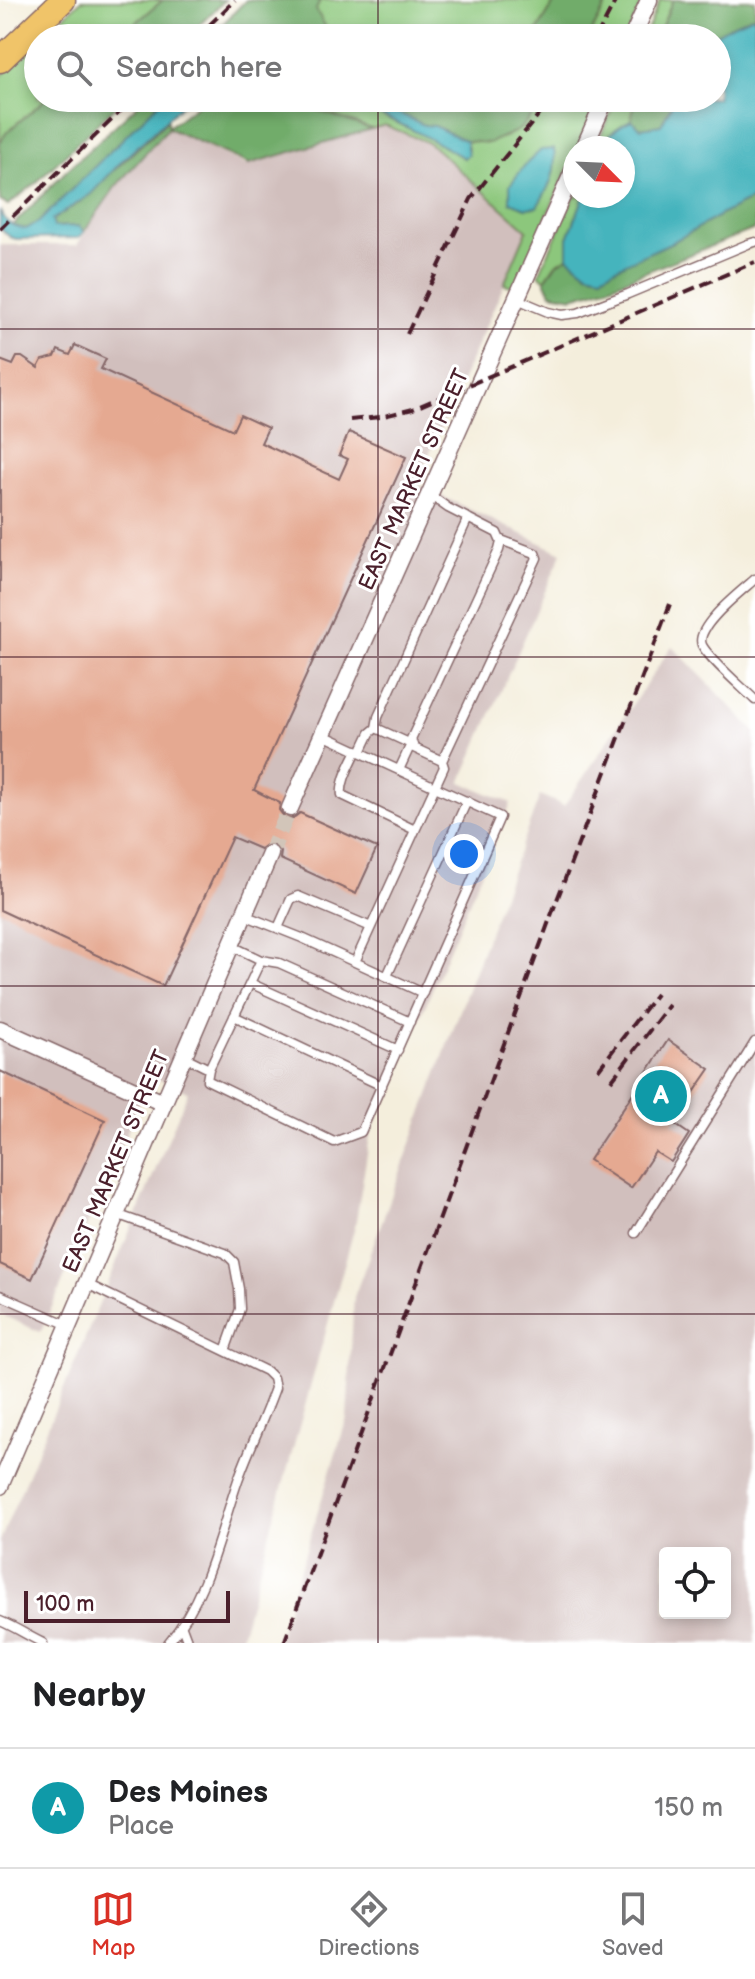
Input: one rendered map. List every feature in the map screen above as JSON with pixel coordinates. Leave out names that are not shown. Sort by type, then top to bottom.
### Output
[{"type":"main road","points":[[38,24],[63,0]]},
{"type":"main road","points":[[0,60],[24,37]]},
{"type":"street","points":[[638,24],[649,0]]},
{"type":"street","points":[[589,136],[600,112]]},
{"type":"street","name":"EAST MARKET STREET","points":[[290,808],[563,194]]},
{"type":"street","name":"EAST MARKET STREET","points":[[0,1486],[270,854]]},
{"type":"street","points":[[0,1029],[163,1103]]},
{"type":"lane","points":[[517,299],[548,312],[562,315],[578,313],[755,242]]},
{"type":"lane","points":[[355,962],[436,787],[444,767],[442,761],[537,558],[535,553],[501,540],[497,533],[448,508],[430,495]]},
{"type":"lane","points":[[415,830],[342,795],[341,791],[359,751],[376,728],[378,717],[468,518]]},
{"type":"lane","points":[[399,770],[501,540]]},
{"type":"lane","points":[[753,694],[701,644],[701,636],[714,617],[755,579]]},
{"type":"lane","points":[[376,728],[442,761]]},
{"type":"lane","points":[[261,960],[209,1069],[207,1080],[334,1142],[361,1132],[500,817],[322,734]]},
{"type":"lane","points":[[387,976],[467,801]]},
{"type":"lane","points":[[278,928],[291,899],[298,896],[371,927]]},
{"type":"lane","points":[[244,915],[423,993]]},
{"type":"lane","points":[[231,945],[261,960],[279,963],[410,1022]]},
{"type":"lane","points":[[250,983],[398,1050]]},
{"type":"lane","points":[[234,1016],[382,1086]]},
{"type":"lane","points":[[636,1233],[755,1042]]},
{"type":"lane","points":[[183,1056],[209,1069]]},
{"type":"lane","points":[[116,1214],[225,1253],[234,1262],[240,1309],[225,1351]]},
{"type":"lane","points":[[86,1284],[266,1371],[273,1378],[275,1388],[238,1478],[204,1583],[182,1627],[168,1643]]},
{"type":"lane","points":[[0,1295],[69,1326]]},
{"type":"lane","points":[[0,1621],[43,1643]]},
{"type":"lane","points":[[182,1627],[188,1643]]},
{"type":"shaded area","points":[[385,125],[429,143],[528,230],[416,484],[562,553],[461,782],[511,803],[370,1136],[355,1226],[239,1643],[0,1643],[0,1541],[188,1092],[151,1076],[40,1332],[0,1314],[0,245],[77,245],[116,186],[168,128],[246,165]]},
{"type":"shaded area","points":[[672,646],[755,731],[755,1643],[277,1643],[347,1418],[354,1297],[540,795],[564,806]]},
{"type":"green space","points":[[81,0],[163,0],[135,24],[56,24]]},
{"type":"green space","points":[[163,0],[225,0],[200,24],[135,24]]},
{"type":"green space","points":[[246,0],[320,0],[316,10],[324,24],[223,24]]},
{"type":"green space","points":[[320,0],[556,0],[541,24],[324,24],[315,10]]},
{"type":"green space","points":[[556,0],[609,0],[596,24],[541,24]]},
{"type":"green space","points":[[609,0],[643,0],[632,24],[596,24]]},
{"type":"green space","points":[[660,0],[673,0],[663,24],[650,24]]},
{"type":"green space","points":[[673,0],[755,0],[755,18],[752,16],[731,26],[663,24]]},
{"type":"green space","points":[[24,54],[24,112],[31,112],[0,142],[0,77]]},
{"type":"green space","points":[[31,112],[110,112],[36,183],[8,205],[0,201],[0,142]]},
{"type":"green space","points":[[130,112],[150,112],[39,222],[26,229],[12,226]]},
{"type":"green space","points":[[188,112],[322,112],[372,129],[249,164],[168,128],[116,186],[84,232],[78,226],[54,227],[52,220],[80,202],[168,120],[168,127]]},
{"type":"green space","points":[[322,112],[375,112],[464,158],[468,149],[466,141],[504,137],[513,133],[534,112],[594,112],[583,136],[563,136],[563,180],[515,287],[504,284],[527,230],[429,143],[385,125],[372,129]]},
{"type":"green space","points":[[397,112],[534,112],[519,130],[489,143],[466,141],[435,126],[424,125]]},
{"type":"green space","points":[[611,112],[633,112],[631,120],[610,136],[600,136]]},
{"type":"green space","points":[[633,112],[668,112],[661,125],[641,128],[631,120]]},
{"type":"green space","points":[[755,198],[755,229],[607,287],[573,297],[551,293],[545,280],[556,264],[568,257],[588,273],[602,276]]},
{"type":"green space","points":[[569,208],[579,208],[568,238],[568,257],[556,264],[545,280],[539,274]]},
{"type":"water","points":[[753,16],[755,18],[755,198],[602,276],[588,273],[568,257],[568,238],[579,208],[635,208],[635,136],[610,136],[631,120],[641,128],[661,125],[668,112],[731,112],[731,26]]},
{"type":"water","points":[[150,112],[174,112],[91,194],[52,220],[54,227],[79,226],[84,232],[79,238],[10,237],[0,228],[0,210],[10,224],[17,227],[26,229],[39,222]]},
{"type":"water","points":[[374,112],[397,112],[424,125],[434,126],[466,141],[468,154],[464,158]]},
{"type":"water","points":[[554,149],[554,173],[537,207],[526,208],[510,202],[510,185],[525,165],[541,150]]},
{"type":"building","points":[[75,345],[106,359],[101,369],[233,430],[240,415],[268,428],[261,443],[339,479],[348,459],[339,455],[349,432],[406,457],[254,790],[280,803],[279,810],[285,818],[292,819],[300,813],[377,848],[356,894],[280,859],[281,852],[275,844],[268,843],[260,849],[232,837],[163,986],[0,910],[0,360],[13,365],[17,357],[22,357],[38,368],[42,360],[55,357],[58,350],[70,355]]},
{"type":"building","points":[[668,1040],[710,1069],[673,1123],[689,1134],[671,1162],[655,1152],[631,1188],[589,1160]]},
{"type":"building","points":[[0,1071],[105,1120],[32,1279],[0,1264]]},
{"type":"tunnel","points":[[270,854],[290,808]]},
{"type":"railway","points":[[210,24],[235,0]]},
{"type":"railway","points":[[603,24],[616,0]]},
{"type":"railway","points":[[0,229],[120,112]]},
{"type":"railway","points":[[407,334],[471,199],[541,112]]},
{"type":"railway","points":[[350,420],[413,409],[755,262]]},
{"type":"railway","points":[[284,1643],[552,913],[670,604]]},
{"type":"railway","points":[[598,1070],[656,994]]},
{"type":"railway","points":[[611,1081],[669,1005]]},
{"type":"place","name":"Des Moines","points":[[661,1096]]}]
